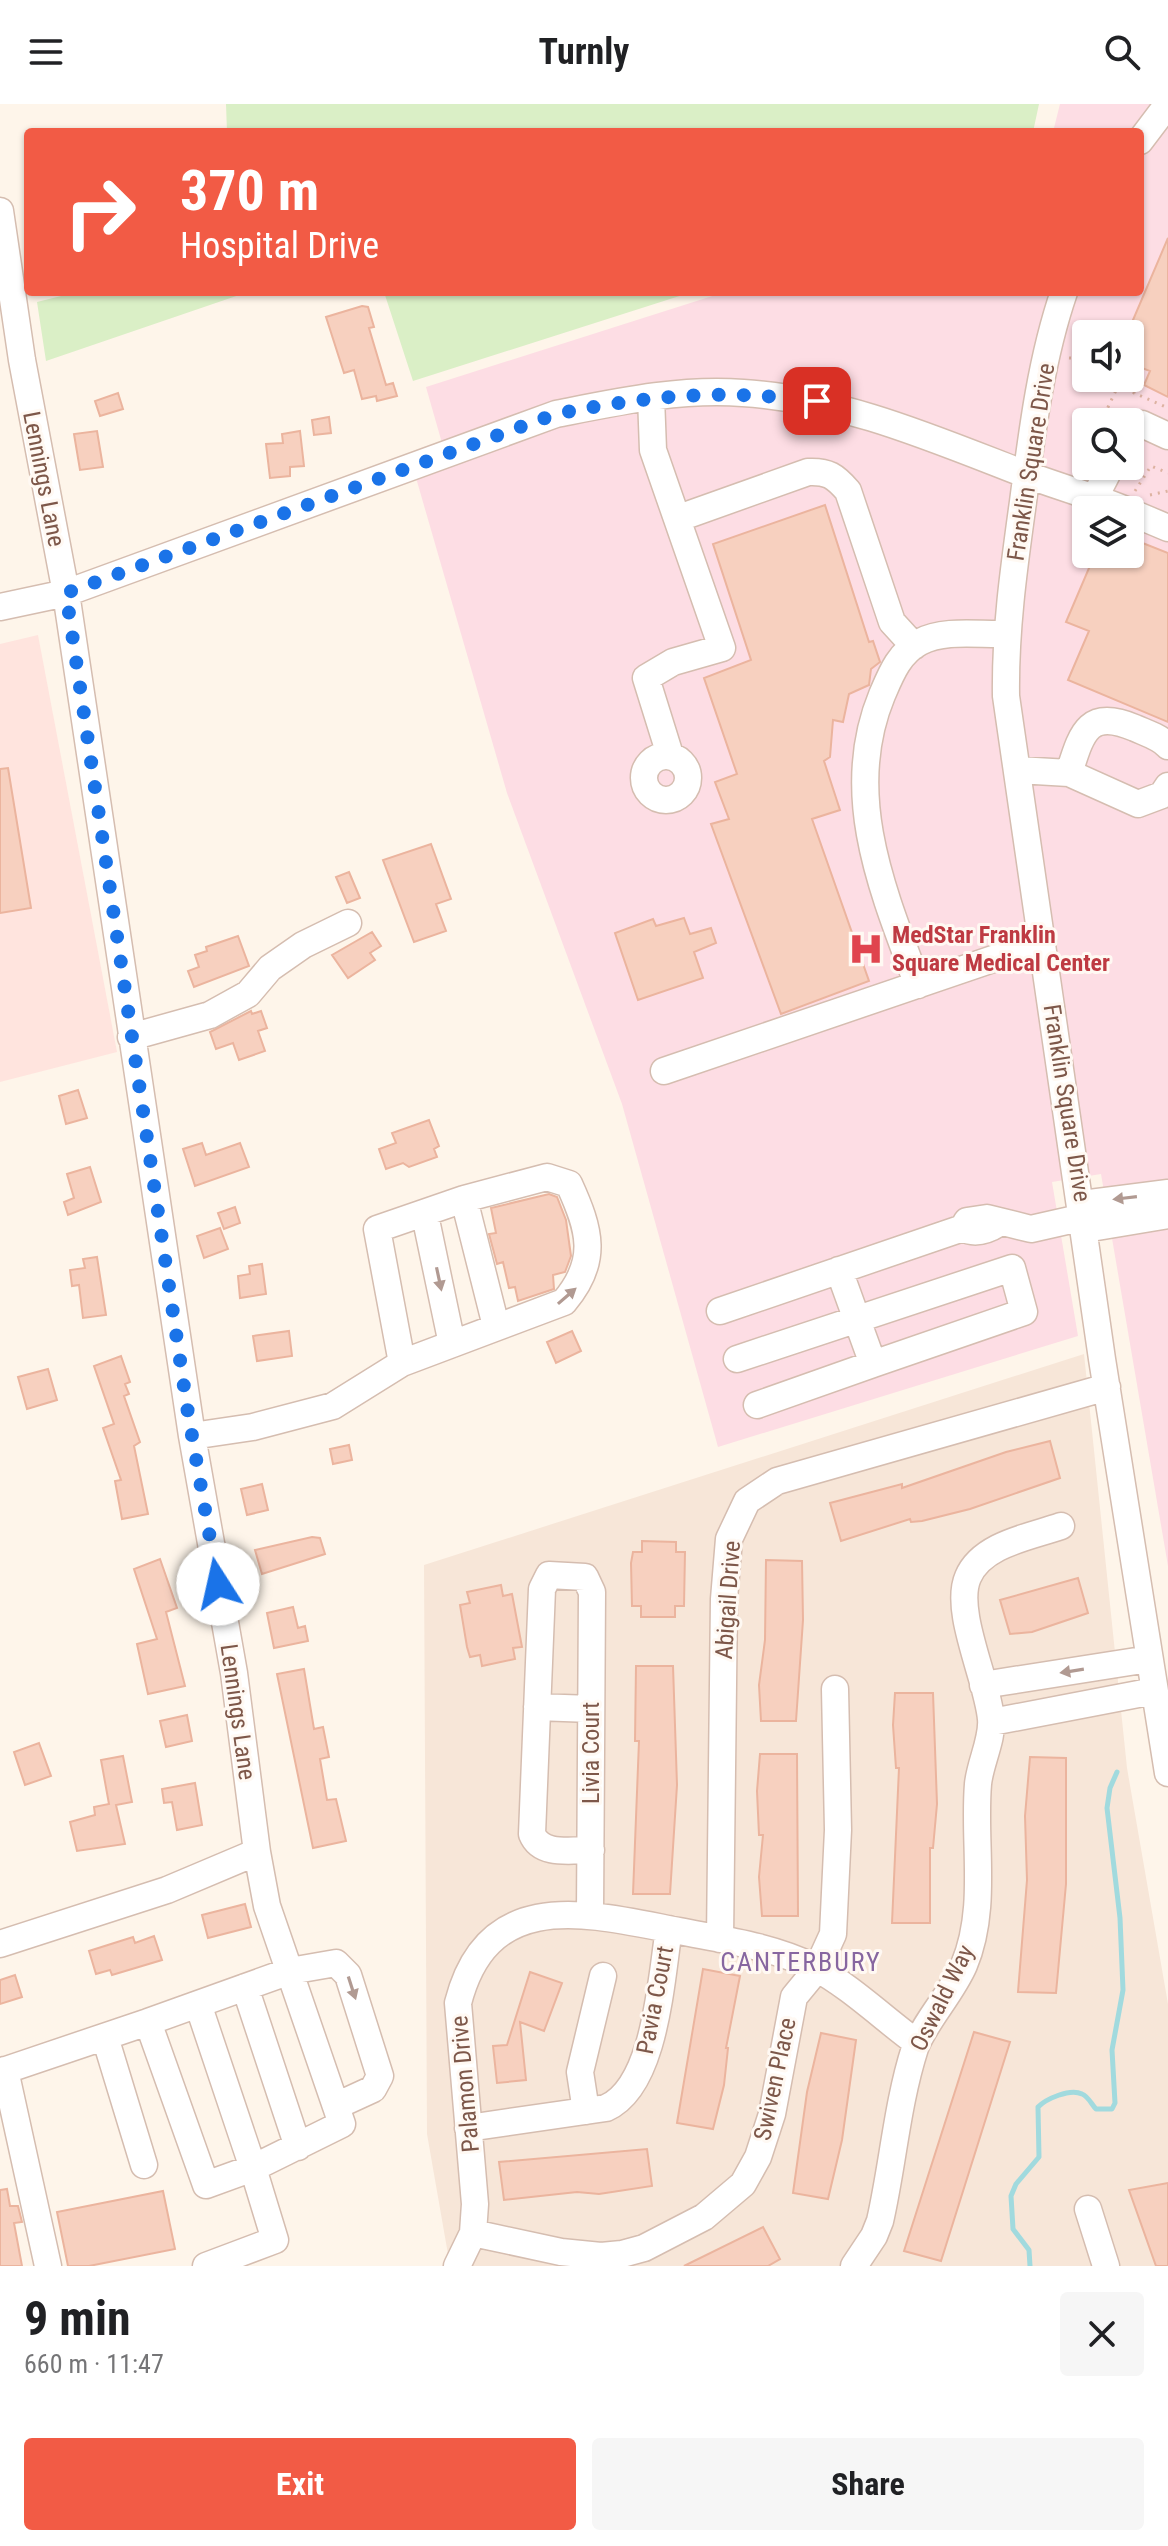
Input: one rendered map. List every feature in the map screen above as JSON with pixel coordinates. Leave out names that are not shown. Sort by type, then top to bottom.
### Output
[{"type":"street","points":[[1144,136],[1168,104]]},
{"type":"street","name":"Lennings Lane","points":[[0,211],[22,360],[66,593],[192,1436],[234,1673],[257,1852],[267,1906],[336,2106]]},
{"type":"street","name":"Franklin Square Drive","points":[[1063,296],[1040,387],[1027,474],[1005,634],[1006,696],[1107,1387],[1168,1773]]},
{"type":"street","points":[[0,607],[66,593],[556,414],[651,397],[742,392],[817,401],[864,413],[1092,496]]},
{"type":"street","points":[[651,397],[653,450],[722,648],[673,662],[646,678],[670,755]]},
{"type":"street","points":[[1144,425],[1168,436]]},
{"type":"street","points":[[679,518],[808,472],[826,471],[848,491],[892,622],[914,646]]},
{"type":"street","points":[[1144,513],[1168,528]]},
{"type":"street","points":[[918,985],[876,872],[867,828],[865,782],[868,739],[894,668],[914,646],[923,640],[946,635],[1005,634]]},
{"type":"street","points":[[1069,773],[1080,738],[1100,720],[1113,719],[1168,746]]},
{"type":"street","points":[[1018,770],[1069,773],[1138,804],[1162,795],[1168,786]]},
{"type":"street","points":[[131,1037],[210,1015],[248,994],[270,968],[303,945],[348,923]]},
{"type":"street","points":[[664,1071],[1043,942]]},
{"type":"street","points":[[192,1436],[253,1427],[333,1406],[402,1363],[564,1302],[579,1284],[589,1263],[585,1218],[569,1184],[547,1177],[464,1199],[425,1215],[377,1229],[402,1363]]},
{"type":"street","points":[[720,1311],[963,1228],[967,1221],[987,1218],[1031,1229],[1168,1193]]},
{"type":"street","points":[[464,1199],[496,1326]]},
{"type":"street","points":[[425,1215],[452,1344]]},
{"type":"street","points":[[1084,1216],[1168,1215]]},
{"type":"street","points":[[737,1359],[1012,1268],[1024,1312],[757,1405]]},
{"type":"street","points":[[839,1270],[873,1364]]},
{"type":"street","name":"Abigail Drive","points":[[720,1939],[724,1599],[729,1539],[747,1501],[777,1481],[1107,1387]]},
{"type":"street","name":"Oswald Way","points":[[854,2266],[880,2221],[917,2043],[941,2009],[964,1964],[973,1934],[977,1908],[978,1784],[992,1722],[966,1605],[967,1580],[973,1567],[987,1554],[1061,1526]]},
{"type":"street","name":"Livia Court","points":[[537,1707],[545,1579],[549,1575],[577,1574],[590,1582],[592,1592],[590,1914]]},
{"type":"street","points":[[983,1685],[1149,1659]]},
{"type":"street","name":"Swiven Place","points":[[473,2233],[561,2252],[601,2256],[622,2254],[644,2248],[727,2201],[743,2184],[758,2157],[772,2114],[790,2008],[802,1984],[817,1969],[830,1943],[835,1917],[835,1689]]},
{"type":"street","points":[[992,1722],[1154,1691]]},
{"type":"street","points":[[591,1709],[537,1707],[532,1834],[536,1844],[545,1849],[591,1850]]},
{"type":"street","points":[[0,1944],[167,1890],[257,1852]]},
{"type":"street","name":"Palamon Drive","points":[[457,2266],[473,2233],[458,2003],[464,1978],[478,1955],[490,1940],[522,1920],[552,1914],[590,1914],[780,1953],[817,1969],[917,2043]]},
{"type":"street","name":"Pavia Court","points":[[468,2128],[586,2111],[619,2102],[640,2071],[669,1929]]},
{"type":"street","points":[[48,2266],[2,2071],[290,1971],[336,1963],[348,1975],[380,2076],[373,2089],[336,2106],[342,2124],[253,2168],[206,2185],[148,2022]]},
{"type":"street","points":[[586,2111],[581,2063],[603,1976]]},
{"type":"street","points":[[245,1987],[298,2147]]},
{"type":"street","points":[[198,2004],[275,2240],[206,2266]]},
{"type":"street","points":[[105,2037],[144,2165]]},
{"type":"street","points":[[1088,2209],[1106,2266]]},
{"type":"path","points":[[1108,408],[1118,386],[1168,408]]},
{"type":"path","points":[[1144,497],[1168,491]]},
{"type":"shaded area","name":"MedStar Franklin Square Medical Center","points":[[1060,104],[1168,104],[1168,1566],[1101,1174],[1052,1182],[1078,1336],[718,1447],[622,1104],[507,793],[412,464],[446,457],[426,387],[712,296],[1144,296],[1144,128],[1054,128]]},
{"type":"shaded area","points":[[38,635],[117,1052],[0,1082],[0,644]]},
{"type":"shaded area","points":[[1084,1354],[1127,1768],[1168,2004],[1168,2266],[442,2266],[449,2260],[427,2134],[424,1565]]},
{"type":"green space","points":[[226,104],[1039,104],[1034,128],[227,128]]},
{"type":"green space","points":[[61,296],[236,296],[46,361],[37,302]]},
{"type":"green space","points":[[385,296],[679,296],[413,381]]},
{"type":"building","points":[[1168,238],[1168,397],[1144,385],[1150,371],[1144,369],[1144,320],[1133,320]]},
{"type":"building","points":[[368,307],[374,327],[369,328],[386,385],[393,383],[397,396],[377,401],[376,396],[362,399],[354,370],[344,373],[326,317]]},
{"type":"building","points":[[118,393],[123,409],[100,416],[95,401]]},
{"type":"building","points":[[329,417],[331,433],[314,435],[312,420]]},
{"type":"building","points":[[97,431],[103,467],[80,470],[74,434]]},
{"type":"building","points":[[300,431],[304,466],[290,467],[290,476],[270,478],[266,444],[283,443],[282,434]]},
{"type":"building","points":[[825,505],[869,642],[873,641],[880,662],[871,669],[869,685],[849,694],[843,722],[833,720],[830,757],[824,761],[840,810],[812,819],[869,981],[781,1014],[711,824],[729,819],[715,782],[737,774],[704,678],[751,660],[713,544]]},
{"type":"building","points":[[1144,544],[1168,553],[1168,722],[1068,680],[1089,631],[1066,622],[1089,568],[1144,568]]},
{"type":"building","points":[[8,768],[31,908],[0,913],[0,769]]},
{"type":"building","points":[[431,844],[451,899],[436,904],[446,931],[414,942],[383,860]]},
{"type":"building","points":[[349,872],[360,898],[347,903],[336,877]]},
{"type":"building","points":[[684,918],[690,934],[711,928],[716,943],[694,952],[703,978],[638,1000],[615,933],[653,919],[656,926]]},
{"type":"building","points":[[372,932],[381,946],[370,953],[375,960],[348,978],[332,955]]},
{"type":"building","points":[[238,936],[249,966],[194,987],[188,971],[199,967],[195,955],[207,951],[206,947]]},
{"type":"building","points":[[251,1011],[252,1014],[261,1011],[267,1028],[258,1031],[265,1051],[239,1060],[233,1043],[216,1049],[210,1032]]},
{"type":"building","points":[[78,1090],[87,1118],[66,1124],[59,1096]]},
{"type":"building","points":[[429,1120],[439,1146],[434,1149],[437,1157],[409,1167],[403,1163],[386,1169],[379,1149],[396,1143],[392,1133]]},
{"type":"building","points":[[202,1143],[206,1155],[240,1143],[249,1167],[195,1186],[183,1149]]},
{"type":"building","points":[[90,1167],[101,1202],[68,1215],[64,1202],[74,1198],[67,1174]]},
{"type":"building","points":[[549,1194],[557,1197],[566,1220],[571,1256],[565,1272],[553,1275],[554,1289],[518,1301],[515,1287],[509,1288],[503,1262],[497,1264],[489,1234],[496,1233],[491,1208]]},
{"type":"building","points":[[235,1207],[240,1223],[224,1229],[218,1213]]},
{"type":"building","points":[[220,1228],[228,1249],[204,1258],[197,1236]]},
{"type":"building","points":[[97,1257],[106,1315],[83,1318],[79,1285],[72,1286],[70,1270],[85,1268],[83,1259]]},
{"type":"building","points":[[262,1264],[266,1294],[240,1298],[238,1276],[250,1274],[249,1266]]},
{"type":"building","points":[[289,1331],[292,1356],[257,1361],[253,1336]]},
{"type":"building","points":[[572,1331],[581,1351],[556,1363],[547,1342]]},
{"type":"building","points":[[121,1356],[130,1382],[125,1384],[129,1394],[124,1396],[140,1442],[134,1446],[148,1514],[122,1519],[115,1481],[121,1480],[103,1428],[114,1424],[94,1366]]},
{"type":"building","points":[[48,1369],[57,1400],[27,1409],[18,1377]]},
{"type":"building","points":[[1050,1441],[1060,1478],[970,1509],[922,1521],[911,1522],[910,1519],[841,1541],[830,1503],[902,1484],[902,1488],[1006,1452]]},
{"type":"building","points":[[349,1445],[352,1460],[333,1464],[330,1449]]},
{"type":"building","points":[[262,1484],[268,1510],[247,1515],[241,1489]]},
{"type":"building","points":[[312,1537],[320,1538],[325,1554],[262,1574],[255,1550]]},
{"type":"building","points":[[642,1541],[676,1542],[676,1552],[685,1552],[684,1606],[675,1606],[675,1617],[641,1617],[641,1606],[632,1606],[631,1563],[633,1552],[642,1552]]},
{"type":"building","points":[[160,1559],[177,1608],[166,1612],[185,1686],[148,1694],[137,1644],[157,1639],[134,1569]]},
{"type":"building","points":[[766,1560],[802,1561],[803,1620],[796,1721],[761,1721],[759,1685],[765,1640]]},
{"type":"building","points":[[1078,1578],[1088,1613],[1032,1632],[1010,1634],[1000,1600]]},
{"type":"building","points":[[501,1585],[503,1596],[512,1594],[522,1647],[513,1648],[515,1659],[482,1666],[480,1655],[470,1657],[460,1605],[470,1603],[467,1592]]},
{"type":"building","points":[[293,1607],[298,1628],[305,1626],[308,1641],[274,1648],[267,1613]]},
{"type":"building","points":[[636,1666],[673,1666],[677,1785],[670,1894],[633,1894],[639,1741],[635,1741]]},
{"type":"building","points":[[304,1669],[314,1729],[323,1727],[329,1757],[320,1759],[327,1800],[336,1799],[346,1841],[313,1848],[277,1674]]},
{"type":"building","points":[[895,1693],[933,1693],[937,1804],[933,1848],[930,1848],[930,1923],[892,1923],[899,1768],[896,1768],[893,1725]]},
{"type":"building","points":[[187,1715],[192,1741],[166,1747],[160,1721]]},
{"type":"building","points":[[39,1743],[51,1776],[25,1785],[14,1752]]},
{"type":"building","points":[[760,1754],[797,1754],[798,1916],[762,1916],[759,1877],[763,1835],[759,1835],[757,1791]]},
{"type":"building","points":[[123,1756],[132,1802],[116,1805],[125,1844],[77,1851],[70,1822],[95,1815],[94,1807],[109,1804],[101,1760]]},
{"type":"building","points":[[1030,1757],[1066,1758],[1066,1884],[1056,1993],[1018,1992],[1027,1880],[1025,1816]]},
{"type":"building","points":[[195,1783],[202,1825],[177,1830],[172,1802],[164,1803],[162,1789]]},
{"type":"building","points":[[245,1904],[251,1927],[208,1938],[202,1915]]},
{"type":"building","points":[[154,1936],[162,1960],[112,1975],[110,1970],[96,1974],[89,1951],[133,1937],[135,1943]]},
{"type":"building","points":[[703,1969],[740,1976],[726,2048],[724,2085],[713,2129],[677,2123]]},
{"type":"building","points":[[530,1972],[562,1983],[544,2031],[520,2022],[526,2080],[497,2083],[493,2046],[507,2045]]},
{"type":"building","points":[[15,1975],[22,1997],[0,2004],[0,1980]]},
{"type":"building","points":[[974,2032],[1010,2042],[941,2261],[904,2251]]},
{"type":"building","points":[[821,2033],[856,2040],[842,2140],[828,2199],[793,2193],[807,2092]]},
{"type":"building","points":[[647,2149],[652,2186],[599,2194],[577,2192],[504,2200],[499,2162]]},
{"type":"building","points":[[1168,2183],[1168,2266],[1156,2266],[1129,2190]]},
{"type":"building","points":[[7,2189],[10,2206],[18,2206],[22,2222],[14,2223],[22,2266],[0,2266],[0,2190]]},
{"type":"building","points":[[163,2191],[175,2249],[89,2266],[68,2266],[57,2212]]},
{"type":"building","points":[[763,2227],[780,2259],[768,2266],[684,2266]]},
{"type":"waterway","points":[[1030,2266],[1029,2250],[1013,2229],[1011,2196],[1016,2184],[1039,2157],[1038,2107],[1052,2098],[1071,2092],[1084,2095],[1096,2109],[1112,2109],[1115,2103],[1112,2050],[1123,1990],[1120,1918],[1107,1808],[1110,1788],[1117,1772]]},
{"type":"place","name":"MedStar Franklin Square Medical Center","points":[[866,949]]},
{"type":"district","name":"CANTERBURY","points":[[801,1962]]},
{"type":"route","points":[[218,1584],[187,1407],[66,593],[556,414],[626,400],[694,393],[742,392],[817,401]]}]
